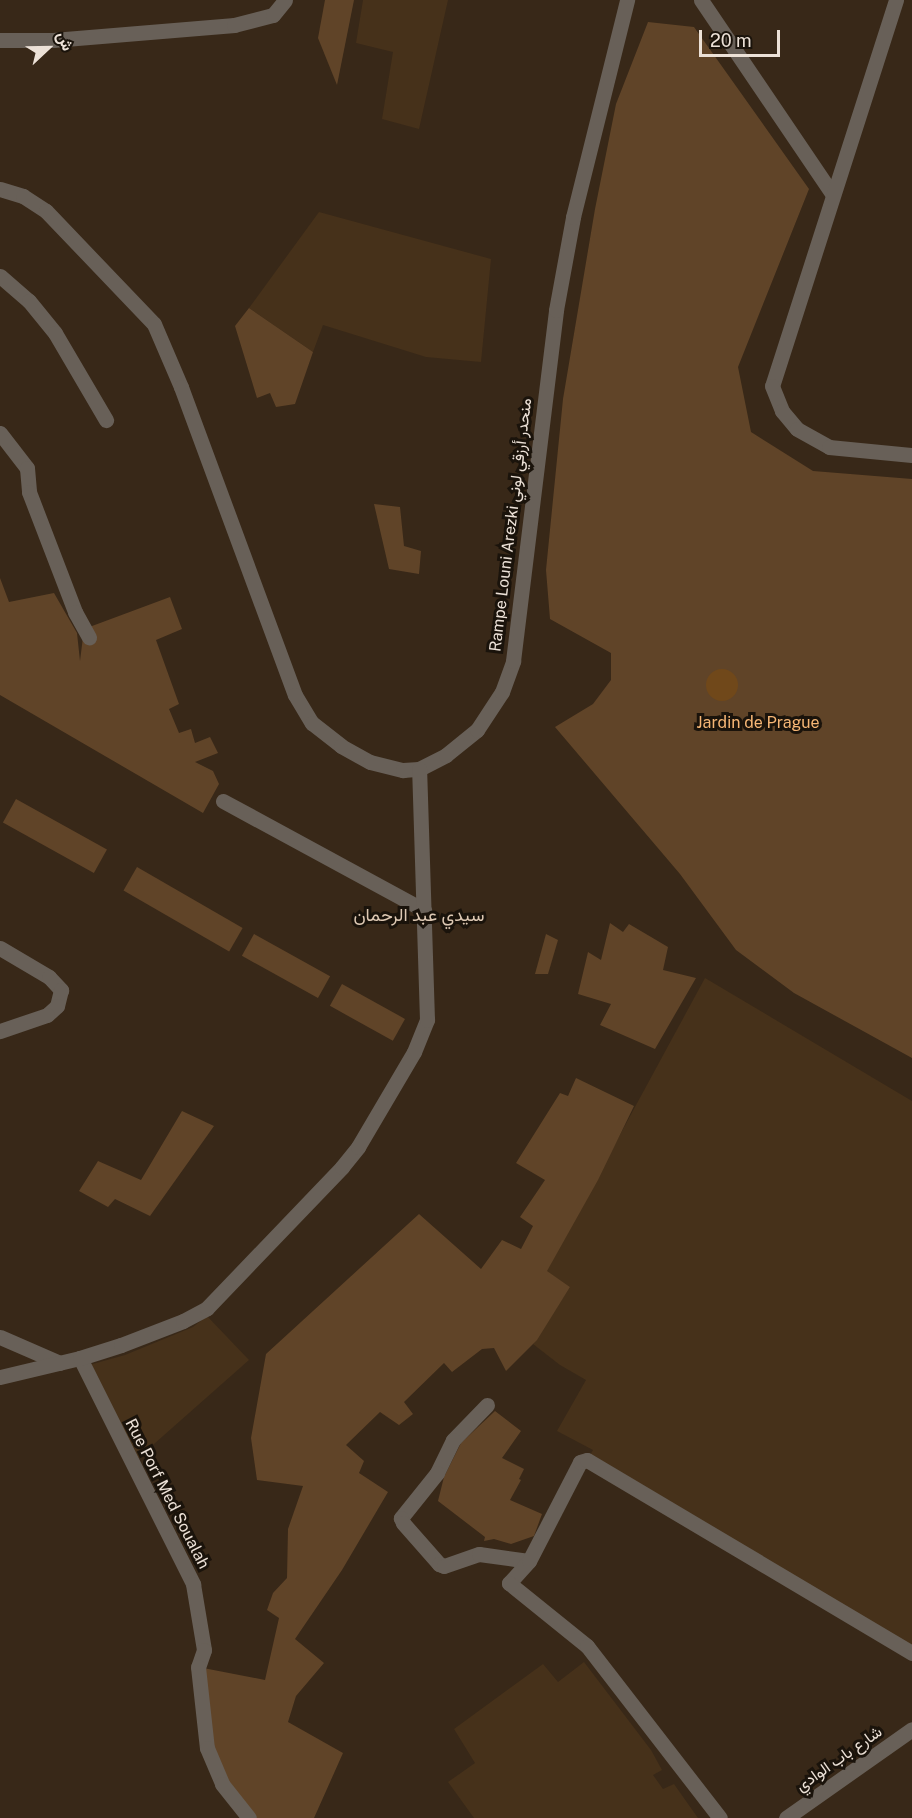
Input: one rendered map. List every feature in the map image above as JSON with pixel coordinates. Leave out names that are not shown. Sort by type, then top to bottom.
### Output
[{"type":"street","points":[[0,40],[53,40],[234,25],[273,15],[285,0]]},
{"type":"street","name":"Rampe Louni Arezki منحدر أرزقي لوني","points":[[419,769],[446,755],[477,730],[502,692],[513,660],[556,310],[573,217],[627,0]]},
{"type":"street","points":[[701,0],[833,195]]},
{"type":"street","points":[[896,0],[772,386],[782,411],[797,429],[829,447],[912,455]]},
{"type":"street","points":[[0,189],[22,196],[46,211],[154,324],[181,387],[295,695],[312,723],[341,746],[370,762],[403,770],[419,769],[425,1027],[373,1126],[351,1156],[207,1308],[147,1336],[80,1358],[0,1377]]},
{"type":"street","points":[[0,276],[29,300],[55,333],[106,420]]},
{"type":"street","points":[[0,433],[27,468],[29,492],[75,612],[89,636]]},
{"type":"street","points":[[223,801],[424,910]]},
{"type":"street","points":[[0,948],[50,977],[61,990],[57,1006],[47,1015],[0,1031]]},
{"type":"street","points":[[0,1337],[60,1363]]},
{"type":"street","name":"Rue Porf Med Soualah","points":[[80,1358],[193,1584],[204,1650],[198,1667],[207,1748],[221,1786],[249,1818]]},
{"type":"street","points":[[487,1405],[453,1440],[436,1473],[401,1518],[439,1564],[444,1566],[478,1554],[529,1561]]},
{"type":"street","points":[[720,1818],[587,1646],[509,1583],[529,1561],[580,1462],[587,1460],[912,1653]]},
{"type":"street","name":"شارع باب الوادي","points":[[786,1818],[912,1729]]},
{"type":"shaded area","points":[[363,0],[448,0],[419,129],[382,119],[393,52],[356,43]]},
{"type":"shaded area","points":[[319,212],[491,259],[481,362],[426,357],[323,325],[313,352],[249,308]]},
{"type":"shaded area","points":[[722,669],[733,674],[738,685],[733,696],[722,701],[711,696],[706,685],[711,674]]},
{"type":"shaded area","points":[[705,978],[912,1101],[912,1653],[587,1460],[593,1450],[557,1431],[586,1380],[560,1365],[533,1344],[570,1287],[546,1271]]},
{"type":"shaded area","points":[[207,1316],[249,1360],[137,1459],[89,1365],[125,1355],[193,1327]]},
{"type":"shaded area","points":[[584,1662],[651,1750],[662,1770],[653,1775],[663,1789],[674,1784],[698,1818],[474,1818],[448,1782],[475,1763],[454,1729],[543,1664],[558,1682]]},
{"type":"green space","points":[[325,0],[354,0],[337,85],[318,38]]},
{"type":"green space","name":"Jardin de Prague","points":[[648,22],[694,27],[809,189],[738,367],[751,432],[813,471],[912,479],[912,1058],[794,993],[736,950],[680,874],[555,727],[593,704],[611,680],[611,653],[550,619],[546,570],[563,399],[595,209],[616,104]]},
{"type":"green space","points":[[249,308],[313,352],[295,404],[276,407],[270,393],[257,398],[235,326]]},
{"type":"green space","points":[[374,504],[400,507],[404,546],[421,551],[419,574],[389,569]]},
{"type":"green space","points":[[0,578],[9,602],[54,593],[77,633],[80,661],[84,629],[170,597],[182,629],[156,640],[179,704],[169,709],[179,733],[191,729],[195,743],[210,737],[218,753],[195,762],[213,771],[219,784],[203,813],[0,695]]},
{"type":"green space","points":[[16,799],[107,849],[94,873],[3,823]]},
{"type":"green space","points":[[137,867],[243,928],[229,951],[124,890]]},
{"type":"green space","points":[[610,923],[623,932],[629,924],[668,947],[663,970],[696,978],[655,1049],[600,1025],[611,1004],[578,994],[588,952],[601,960]]},
{"type":"green space","points":[[254,934],[330,976],[318,998],[242,956]]},
{"type":"green space","points":[[546,934],[558,940],[548,974],[535,974]]},
{"type":"green space","points":[[342,984],[405,1019],[393,1041],[330,1006]]},
{"type":"green space","points":[[576,1078],[634,1106],[598,1180],[547,1271],[570,1287],[537,1340],[506,1371],[494,1348],[482,1349],[452,1372],[444,1363],[404,1402],[413,1414],[399,1425],[380,1412],[346,1445],[364,1461],[359,1473],[388,1492],[342,1570],[295,1639],[324,1663],[296,1696],[288,1722],[343,1753],[314,1818],[249,1818],[207,1748],[198,1667],[265,1680],[279,1618],[267,1610],[273,1593],[287,1578],[288,1529],[303,1486],[257,1480],[251,1438],[266,1354],[419,1214],[481,1269],[502,1240],[521,1249],[533,1226],[520,1217],[545,1180],[516,1163],[560,1093],[568,1096]]},
{"type":"green space","points":[[182,1111],[214,1126],[150,1216],[115,1199],[108,1207],[79,1191],[98,1161],[141,1180]]},
{"type":"green space","points":[[495,1411],[521,1431],[502,1458],[524,1469],[510,1500],[542,1514],[534,1536],[511,1544],[494,1539],[484,1541],[485,1537],[438,1501],[444,1477],[461,1443]]},
{"type":"district","name":"سيدي عبد الرحمان","points":[[419,915]]}]
